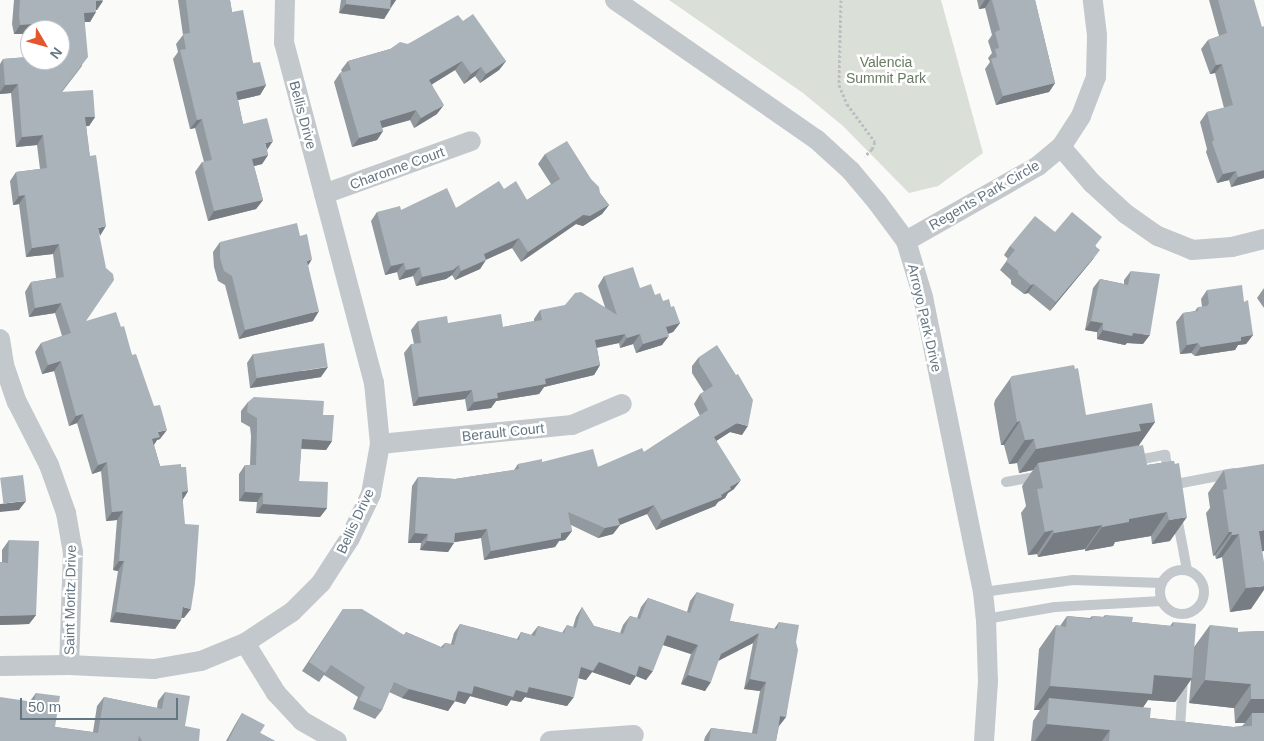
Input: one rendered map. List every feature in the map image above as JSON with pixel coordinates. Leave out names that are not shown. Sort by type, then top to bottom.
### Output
[{"type":"street","name":"Bellis Drive","points":[[0,666],[69,665],[154,669],[201,661],[246,643],[292,612],[321,583],[350,538],[370,494],[380,444],[374,383],[284,43],[285,0]]},
{"type":"street","name":"Arroyo Park Drive","points":[[615,0],[816,139],[851,171],[906,241],[923,297],[983,592],[988,681],[984,741]]},
{"type":"street","name":"Regents Park Circle","points":[[906,241],[1038,166],[1061,147],[1081,116],[1096,78],[1097,35],[1093,0]]},
{"type":"street","name":"Charonne Court","points":[[324,194],[470,141]]},
{"type":"street","points":[[1061,147],[1092,183],[1120,208],[1158,236],[1192,250],[1232,247],[1264,239]]},
{"type":"street","name":"Saint Moritz Drive","points":[[0,339],[2,365],[17,402],[49,465],[66,514],[73,552],[69,665]]},
{"type":"street","name":"Berault Court","points":[[380,444],[572,425],[622,404]]},
{"type":"street","points":[[246,643],[276,693],[302,721],[337,741]]},
{"type":"street","points":[[550,741],[634,735]]},
{"type":"lane","points":[[1118,463],[1165,456],[1187,570]]},
{"type":"lane","points":[[1172,495],[1240,472]]},
{"type":"lane","points":[[1006,482],[1052,474]]},
{"type":"lane","points":[[1187,570],[1200,577],[1204,591],[1200,605],[1188,618],[1165,607],[1160,596],[1162,583],[1172,572],[1187,570]]},
{"type":"lane","points":[[983,592],[1072,580],[1162,583]]},
{"type":"lane","points":[[986,619],[1055,607],[1162,602]]},
{"type":"lane","points":[[1180,729],[1184,671]]},
{"type":"path","points":[[841,0],[838,85],[847,104],[875,142],[872,149],[851,171]]},
{"type":"green space","name":"Valencia Summit Park","points":[[669,0],[941,0],[983,153],[938,186],[909,193],[843,126],[803,93]]},
{"type":"building","points":[[20,0],[103,0],[96,1],[96,12],[84,13],[88,57],[61,92],[93,90],[95,117],[85,117],[90,156],[96,155],[106,226],[98,228],[106,268],[113,274],[114,280],[86,321],[116,312],[121,327],[124,326],[132,355],[136,354],[154,406],[160,405],[167,430],[158,432],[160,437],[152,439],[160,466],[181,464],[181,467],[186,467],[188,491],[182,492],[185,524],[199,525],[195,583],[191,609],[183,607],[181,620],[116,612],[124,561],[119,561],[123,511],[112,512],[107,462],[98,465],[83,414],[76,416],[61,361],[48,365],[41,343],[71,333],[61,303],[35,308],[31,282],[64,277],[59,244],[32,248],[25,195],[19,196],[16,172],[47,168],[43,135],[22,137],[18,84],[5,85],[3,59],[20,58],[20,70],[70,70],[70,20],[20,20],[20,25],[19,15]]},
{"type":"building","points":[[186,0],[230,0],[232,12],[243,10],[253,63],[260,62],[266,85],[236,92],[243,124],[267,118],[273,141],[265,143],[268,155],[252,159],[263,200],[214,211],[202,162],[212,160],[202,119],[197,120],[180,50],[186,49],[183,34],[190,33]]},
{"type":"building","points":[[346,0],[391,0],[390,9],[346,4]]},
{"type":"building","points":[[992,0],[1035,0],[1055,83],[1003,96],[991,59],[997,57],[995,49],[999,48],[995,32],[1000,30]]},
{"type":"building","points":[[1218,0],[1254,0],[1262,27],[1264,26],[1264,170],[1238,177],[1236,171],[1223,174],[1212,142],[1214,140],[1207,112],[1233,105],[1222,64],[1216,65],[1208,40],[1227,33]]},
{"type":"building","points":[[473,14],[506,61],[486,74],[481,67],[471,74],[462,61],[429,80],[444,105],[421,118],[416,110],[380,121],[383,131],[359,138],[340,73],[351,70],[348,61],[390,49],[400,42],[408,44],[458,15],[463,21]]},
{"type":"building","points":[[567,141],[591,179],[599,187],[600,193],[609,205],[590,216],[583,215],[528,252],[519,238],[484,254],[486,260],[461,271],[459,265],[453,270],[422,277],[420,267],[406,270],[404,263],[391,266],[377,212],[400,206],[401,210],[447,188],[456,208],[499,181],[504,189],[516,181],[527,200],[560,179],[545,154]]},
{"type":"building","points":[[1072,212],[1102,237],[1095,246],[1100,250],[1056,302],[1034,284],[1031,285],[1006,261],[1015,250],[1010,246],[1035,216],[1055,232]]},
{"type":"building","points":[[297,223],[300,236],[307,234],[312,259],[307,261],[319,311],[245,330],[232,276],[224,271],[220,258],[220,242]]},
{"type":"building","points":[[633,267],[640,288],[651,284],[655,295],[660,293],[663,301],[669,299],[671,307],[674,306],[680,323],[666,327],[669,336],[643,344],[640,334],[627,338],[625,334],[595,340],[600,365],[545,379],[546,384],[497,393],[498,398],[474,402],[472,390],[419,397],[411,344],[421,343],[418,321],[447,316],[448,323],[501,314],[503,327],[542,320],[540,310],[565,305],[575,293],[581,292],[617,315],[604,276]]},
{"type":"building","points":[[1131,271],[1160,274],[1150,335],[1133,333],[1132,336],[1103,330],[1103,323],[1091,321],[1100,279],[1128,285]]},
{"type":"building","points":[[1242,285],[1244,302],[1248,300],[1253,335],[1241,337],[1241,341],[1201,347],[1198,343],[1187,345],[1183,313],[1198,311],[1198,307],[1207,306],[1209,303],[1207,290]]},
{"type":"building","points":[[324,343],[328,367],[257,378],[253,354]]},
{"type":"building","points":[[717,345],[736,375],[738,374],[753,400],[748,426],[737,423],[714,437],[741,480],[721,495],[722,497],[662,520],[654,505],[618,519],[620,525],[605,528],[568,512],[572,531],[561,533],[561,538],[491,551],[487,529],[455,533],[454,543],[427,541],[428,534],[415,533],[418,477],[455,479],[519,469],[518,464],[542,459],[542,462],[593,449],[598,467],[642,448],[644,452],[708,410],[700,394],[713,386],[699,363],[699,357]]},
{"type":"building","points":[[1074,365],[1075,369],[1078,368],[1086,415],[1152,403],[1155,422],[1139,424],[1141,431],[1036,449],[1034,439],[1025,440],[1020,421],[1017,422],[1010,380],[1012,376]]},
{"type":"building","points":[[254,397],[324,401],[323,415],[334,415],[332,441],[302,439],[299,481],[328,482],[327,508],[263,504],[263,493],[245,492],[245,465],[256,465],[257,418],[247,412],[248,402]]},
{"type":"building","points":[[1143,445],[1147,465],[1174,461],[1175,464],[1179,463],[1187,517],[1169,520],[1167,512],[1129,519],[1129,522],[1102,527],[1102,525],[1054,533],[1053,530],[1045,532],[1037,489],[1043,488],[1038,463]]},
{"type":"building","points":[[1264,464],[1264,530],[1259,531],[1264,562],[1264,586],[1246,588],[1239,534],[1232,535],[1232,532],[1229,532],[1223,490],[1227,489],[1224,470]]},
{"type":"building","points":[[23,475],[26,501],[3,504],[0,478]]},
{"type":"building","points":[[9,540],[39,541],[36,615],[0,616],[0,562],[8,563]]},
{"type":"building","points":[[697,592],[734,604],[730,621],[777,629],[779,622],[799,625],[796,642],[798,650],[786,717],[780,716],[776,741],[709,741],[711,728],[757,734],[766,682],[750,679],[759,633],[721,654],[711,682],[688,675],[698,645],[667,635],[653,671],[639,666],[636,676],[599,662],[593,671],[581,667],[574,697],[529,687],[527,693],[516,690],[513,697],[474,686],[472,694],[458,691],[455,701],[409,689],[394,682],[382,710],[359,700],[365,687],[331,665],[325,673],[309,662],[343,609],[362,609],[404,635],[406,632],[443,648],[445,643],[454,645],[460,624],[519,640],[521,632],[535,636],[538,626],[564,633],[567,625],[576,628],[582,607],[594,626],[623,634],[630,616],[640,619],[648,598],[690,613]]},
{"type":"building","points":[[1105,615],[1133,617],[1132,622],[1173,626],[1173,622],[1196,624],[1192,678],[1154,675],[1152,694],[1050,686],[1056,625],[1066,627],[1067,616],[1092,619],[1092,616],[1105,617]]},
{"type":"building","points":[[1210,625],[1238,628],[1238,632],[1264,631],[1264,699],[1251,699],[1251,684],[1205,680]]},
{"type":"building","points":[[165,692],[190,696],[185,726],[200,729],[199,741],[142,741],[139,736],[138,741],[0,741],[0,697],[34,702],[36,693],[60,696],[55,727],[98,733],[104,697],[162,709]]},
{"type":"building","points":[[1049,698],[1151,708],[1150,718],[1233,727],[1252,726],[1252,713],[1264,713],[1264,741],[1109,741],[1110,730],[1047,724]]},
{"type":"building","points":[[242,713],[265,725],[260,733],[275,741],[228,741]]}]
